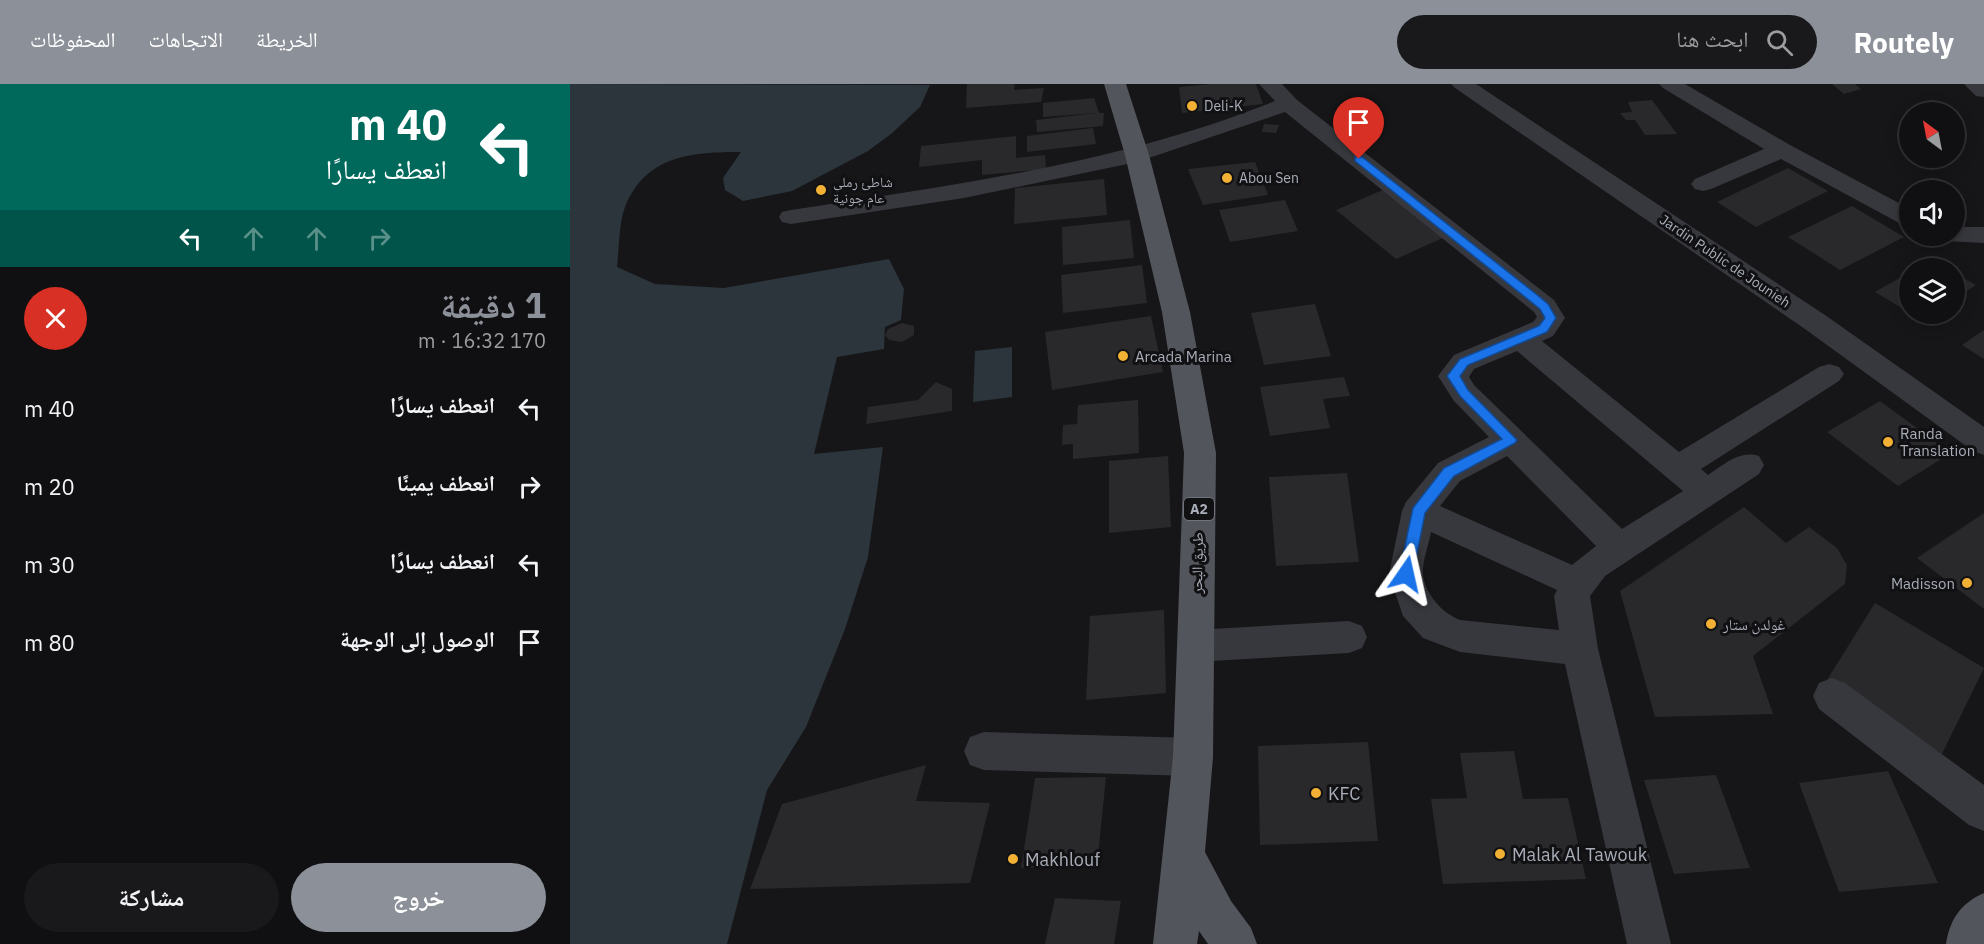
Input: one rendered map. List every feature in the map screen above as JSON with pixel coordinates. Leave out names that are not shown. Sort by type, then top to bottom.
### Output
[{"type":"main road","name":"طريق البحر","points":[[1115,84],[1137,155],[1176,312],[1200,453],[1193,756],[1175,944]]},
{"type":"main road","points":[[1185,857],[1215,917],[1235,944]]},
{"type":"main road","points":[[1968,944],[1970,932],[1984,915]]},
{"type":"street","name":"Jardin Public de Jounieh","points":[[1462,84],[1815,322],[1984,443]]},
{"type":"street","points":[[1670,84],[1782,150],[1899,213]]},
{"type":"street","points":[[1976,84],[1984,91]]},
{"type":"street","points":[[791,217],[964,191],[1137,155],[1263,114],[1279,93],[1544,306],[1551,318],[1543,329],[1464,362],[1453,376],[1464,393],[1619,549]]},
{"type":"street","points":[[1703,184],[1782,150]]},
{"type":"street","points":[[1965,235],[1984,235]]},
{"type":"street","points":[[1520,338],[1707,492]]},
{"type":"street","points":[[1678,468],[1829,374]]},
{"type":"street","points":[[1511,440],[1449,472],[1418,512],[1406,574],[1416,605],[1436,627],[1460,636],[1580,649]]},
{"type":"street","points":[[1649,944],[1580,649],[1572,596],[1577,583],[1593,566],[1748,465]]},
{"type":"street","points":[[1418,512],[1577,583]]},
{"type":"street","points":[[1195,646],[1349,637]]},
{"type":"street","points":[[1832,696],[1984,810]]},
{"type":"street","points":[[984,751],[1193,756]]},
{"type":"shaded area","points":[[570,84],[930,85],[920,107],[891,134],[868,151],[792,191],[743,201],[725,190],[723,178],[741,152],[705,153],[672,160],[645,176],[634,190],[623,213],[617,267],[655,284],[724,288],[889,259],[904,289],[901,320],[885,327],[884,349],[837,357],[814,454],[883,447],[868,557],[845,629],[806,727],[767,790],[727,944],[570,944]]},
{"type":"shaded area","points":[[1012,347],[1012,397],[973,402],[975,351]]},
{"type":"building","points":[[967,84],[1015,84],[1014,90],[1044,88],[1041,102],[966,108]]},
{"type":"building","points":[[1256,84],[1263,104],[1182,113],[1179,87]]},
{"type":"building","points":[[1832,84],[1855,84],[1861,89],[1844,94]]},
{"type":"building","points":[[1094,98],[1099,113],[1104,113],[1103,126],[1037,132],[1036,120],[1096,113],[1043,117],[1043,103]]},
{"type":"building","points":[[1652,100],[1677,134],[1645,135],[1635,120],[1626,120],[1620,113],[1632,112],[1628,102]]},
{"type":"building","points":[[1264,124],[1279,125],[1276,133],[1262,132]]},
{"type":"building","points":[[1093,128],[1096,144],[1027,152],[1027,136]]},
{"type":"building","points":[[1016,136],[1016,158],[1045,155],[1046,169],[982,175],[982,160],[919,167],[921,146]]},
{"type":"building","points":[[1255,162],[1268,195],[1203,205],[1188,169]]},
{"type":"building","points":[[1788,168],[1828,191],[1756,227],[1717,202]]},
{"type":"building","points":[[1104,179],[1107,215],[1014,224],[1015,188]]},
{"type":"building","points":[[1385,189],[1445,237],[1396,259],[1336,210]]},
{"type":"building","points":[[1285,200],[1298,231],[1230,242],[1219,210]]},
{"type":"building","points":[[1852,206],[1899,234],[1899,240],[1840,270],[1788,237]]},
{"type":"building","points":[[1130,220],[1134,258],[1063,265],[1062,227]]},
{"type":"building","points":[[1142,265],[1147,303],[1063,313],[1061,275]]},
{"type":"building","points":[[1899,278],[1899,306],[1875,292]]},
{"type":"building","points":[[1965,279],[1976,285],[1965,292]]},
{"type":"building","points":[[1315,304],[1331,356],[1264,365],[1251,313]]},
{"type":"building","points":[[1151,316],[1163,372],[1052,390],[1045,332]]},
{"type":"building","points":[[902,323],[914,326],[914,335],[902,342],[889,340],[885,335],[888,329]]},
{"type":"building","points":[[1984,330],[1984,359],[1962,345]]},
{"type":"building","points":[[1344,377],[1350,396],[1323,399],[1330,428],[1270,436],[1260,387]]},
{"type":"building","points":[[936,382],[952,389],[952,411],[866,424],[868,407],[918,400]]},
{"type":"building","points":[[1138,400],[1139,453],[1073,459],[1073,444],[1062,445],[1063,425],[1077,424],[1078,405]]},
{"type":"building","name":"Randa Translation","points":[[1880,401],[1951,453],[1898,486],[1827,432]]},
{"type":"building","points":[[1168,456],[1171,527],[1109,533],[1109,461]]},
{"type":"building","points":[[1347,473],[1359,562],[1276,566],[1269,477]]},
{"type":"building","name":"غولدن ستار","points":[[1744,507],[1786,543],[1809,527],[1837,548],[1847,565],[1845,584],[1753,656],[1773,714],[1655,717],[1620,591]]},
{"type":"building","name":"Madisson","points":[[1984,513],[1984,609],[1917,558]]},
{"type":"building","points":[[1875,603],[1984,668],[1942,754],[1827,680]]},
{"type":"building","points":[[1164,610],[1166,693],[1086,700],[1090,616]]},
{"type":"building","name":"KFC","points":[[1368,742],[1378,841],[1260,845],[1258,746]]},
{"type":"building","points":[[1514,751],[1523,799],[1568,798],[1586,879],[1443,884],[1431,799],[1467,798],[1460,753]]},
{"type":"building","points":[[926,765],[916,801],[990,803],[970,883],[750,889],[782,804]]},
{"type":"building","points":[[1888,771],[1938,883],[1839,892],[1799,783]]},
{"type":"building","points":[[1716,775],[1750,868],[1674,874],[1644,780]]},
{"type":"building","points":[[1106,777],[1097,866],[1021,868],[1035,778]]},
{"type":"building","points":[[1055,898],[1121,901],[1114,944],[1045,944]]},
{"type":"place","name":"Deli-K","points":[[1192,106]]},
{"type":"place","name":"Abou Sen","points":[[1227,178]]},
{"type":"place","name":"شاطئ رملي عام جونية","points":[[821,190]]},
{"type":"place","name":"Arcada Marina","points":[[1123,356]]},
{"type":"place","name":"Randa Translation","points":[[1888,442]]},
{"type":"place","name":"Madisson","points":[[1967,583]]},
{"type":"place","name":"غولدن ستار","points":[[1711,624]]},
{"type":"place","name":"KFC","points":[[1316,793]]},
{"type":"place","name":"Malak Al Tawouk","points":[[1500,854]]},
{"type":"place","name":"Makhlouf","points":[[1013,859]]},
{"type":"route","points":[[1359,159],[1544,306],[1551,318],[1543,329],[1464,362],[1453,376],[1464,393],[1511,440],[1449,472],[1428,498],[1418,512],[1406,574]]}]
